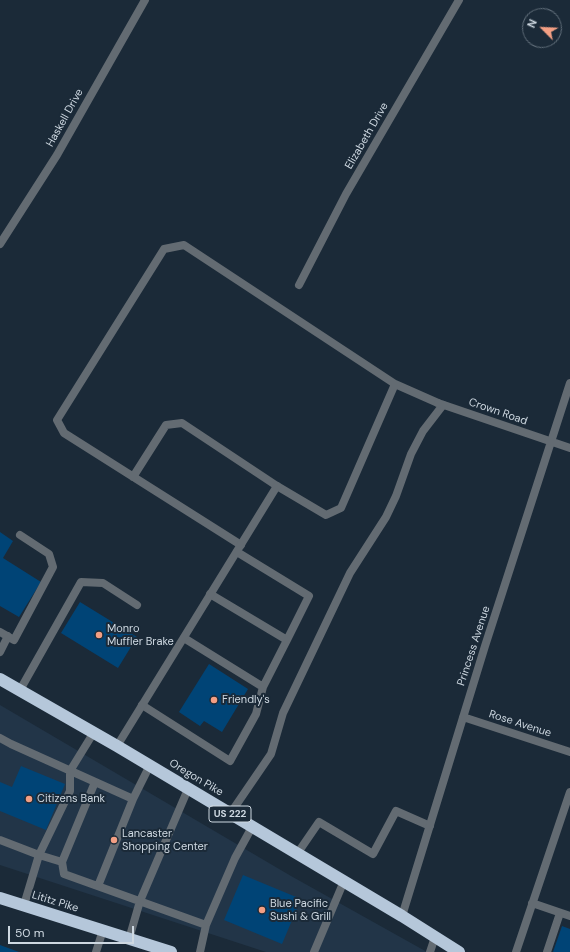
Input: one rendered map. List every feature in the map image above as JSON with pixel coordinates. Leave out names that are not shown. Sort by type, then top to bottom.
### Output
[{"type":"highway","name":"Oregon Pike","points":[[0,679],[150,765],[402,916],[458,952]]},
{"type":"highway","name":"Lititz Pike","points":[[0,898],[171,952]]},
{"type":"street","name":"Haskell Drive","points":[[0,244],[57,155],[145,0]]},
{"type":"street","name":"Elizabeth Drive","points":[[298,285],[346,194],[459,0]]},
{"type":"street","name":"Crown Road","points":[[133,477],[64,433],[57,420],[164,249],[184,245],[395,384],[440,404],[570,448]]},
{"type":"street","name":"Princess Avenue","points":[[402,916],[485,646],[570,383]]},
{"type":"street","points":[[241,545],[133,477],[166,425],[182,423],[277,486],[326,516],[341,508],[395,384]]},
{"type":"street","points":[[230,814],[271,754],[283,713],[350,572],[386,518],[396,496],[411,454],[440,404]]},
{"type":"street","points":[[117,746],[277,486]]},
{"type":"street","points":[[0,632],[14,640],[53,567],[49,554],[20,536]]},
{"type":"street","points":[[142,705],[230,761],[256,714],[263,687],[310,596],[236,552]]},
{"type":"street","points":[[20,690],[81,582],[103,583],[137,605]]},
{"type":"street","points":[[210,594],[287,640]]},
{"type":"street","points":[[0,652],[8,636]]},
{"type":"street","points":[[184,638],[263,687]]},
{"type":"street","name":"Rose Avenue","points":[[464,717],[570,752]]},
{"type":"street","points":[[24,905],[39,855],[70,791],[70,771],[94,732]]},
{"type":"street","points":[[0,738],[133,799]]},
{"type":"street","points":[[98,886],[133,799],[150,765]]},
{"type":"street","points":[[95,782],[62,862],[64,874],[206,925]]},
{"type":"street","points":[[129,939],[140,901],[188,789]]},
{"type":"street","points":[[516,952],[570,792]]},
{"type":"street","points":[[297,854],[319,822],[373,854],[396,811],[430,826]]},
{"type":"street","points":[[200,952],[206,925],[235,858],[252,827]]},
{"type":"street","points":[[0,840],[62,862]]},
{"type":"street","points":[[314,952],[344,881]]},
{"type":"street","points":[[532,904],[570,916]]},
{"type":"street","points":[[547,952],[560,913]]},
{"type":"street","points":[[96,952],[103,930]]},
{"type":"street","points":[[430,952],[435,937]]},
{"type":"shaded area","name":"Lancaster Shopping Center","points":[[0,705],[291,876],[427,952],[266,952],[0,865]]},
{"type":"building","points":[[0,532],[13,541],[3,558],[41,582],[19,617],[0,606]]},
{"type":"building","name":"Monro Muffler Brake","points":[[80,602],[137,637],[118,668],[61,633]]},
{"type":"building","name":"Friendly's","points":[[209,664],[248,689],[222,732],[204,721],[200,726],[179,712]]},
{"type":"building","name":"Citizens Bank","points":[[21,766],[65,784],[46,830],[0,811],[0,782],[12,787]]},
{"type":"building","name":"Blue Pacific Sushi & Grill","points":[[243,875],[301,899],[282,944],[224,920]]},
{"type":"building","points":[[562,926],[570,929],[570,952],[553,952]]},
{"type":"building","points":[[0,945],[19,952],[0,952]]},
{"type":"place","name":"Monro Muffler Brake","points":[[99,635]]},
{"type":"place","name":"Friendly's","points":[[214,700]]},
{"type":"place","name":"Citizens Bank","points":[[29,799]]},
{"type":"place","name":"Lancaster Shopping Center","points":[[114,840]]},
{"type":"place","name":"Blue Pacific Sushi & Grill","points":[[262,910]]}]
